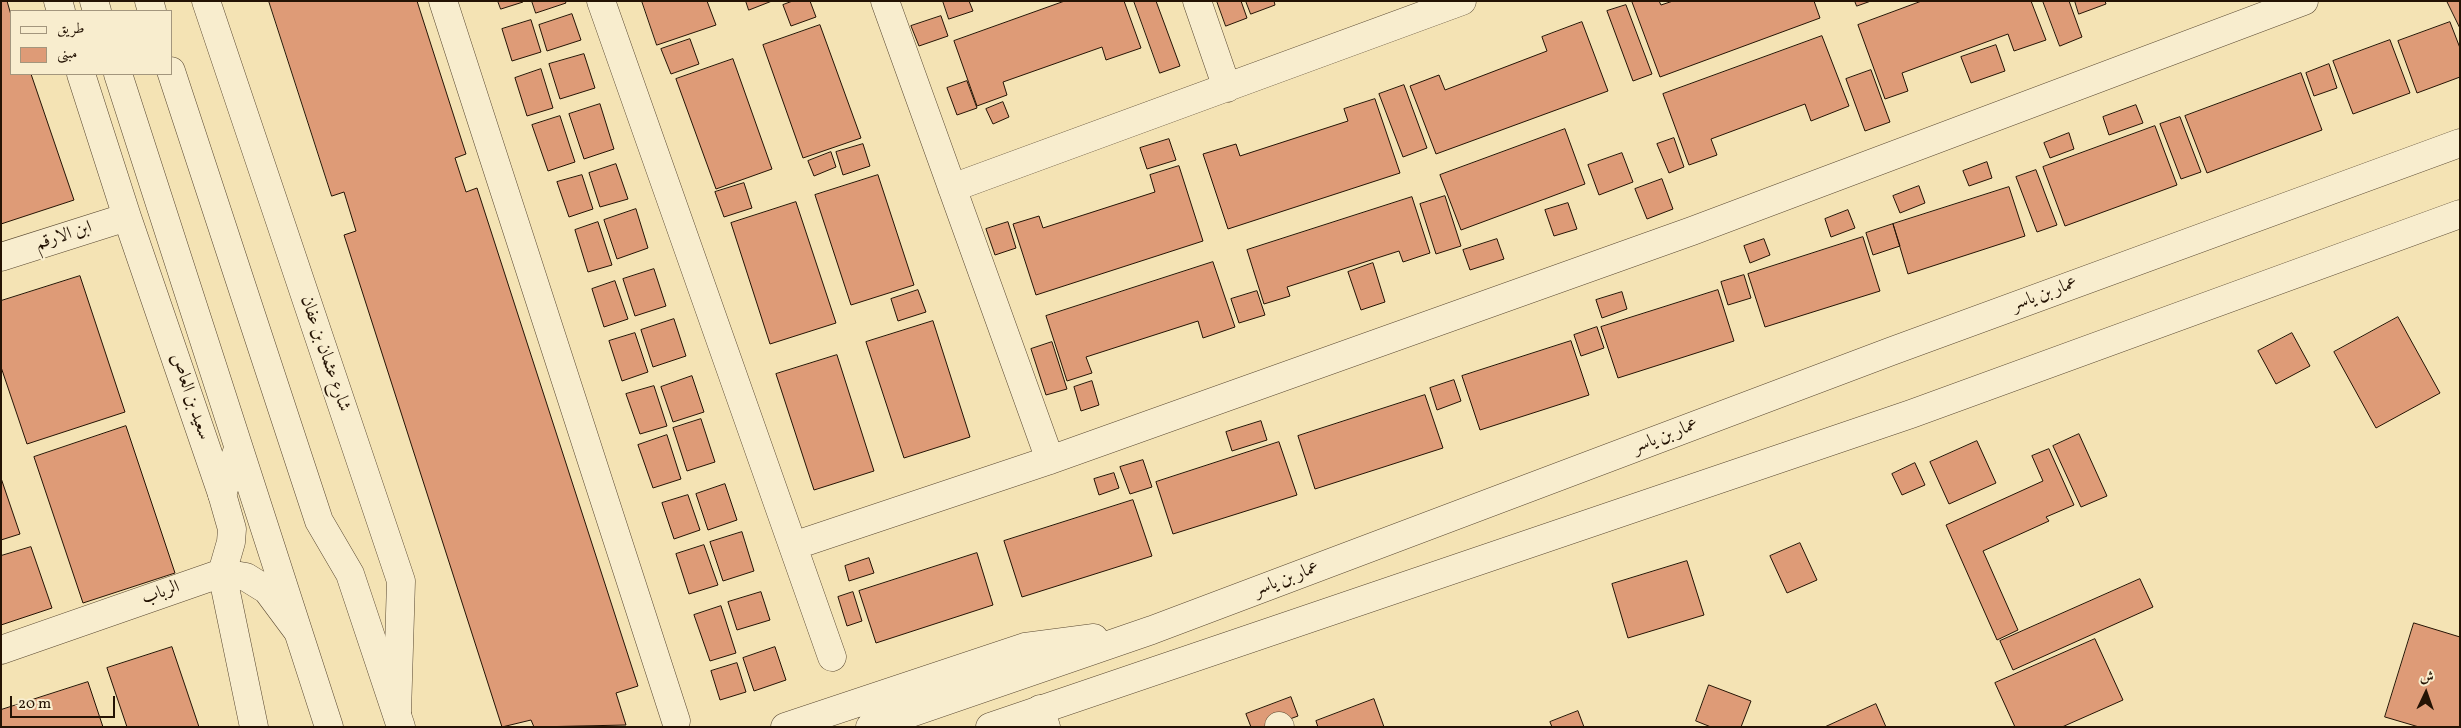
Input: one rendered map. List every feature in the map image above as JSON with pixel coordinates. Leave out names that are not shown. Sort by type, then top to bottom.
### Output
[{"type":"street","name":"شارع عثمان بن عفان","points":[[206,1],[401,581],[399,721]]},
{"type":"street","points":[[443,1],[676,721]]},
{"type":"street","points":[[601,1],[832,657]]},
{"type":"street","points":[[886,1],[1050,460]]},
{"type":"street","points":[[1197,1],[1227,88]]},
{"type":"street","points":[[952,188],[1462,1]]},
{"type":"street","points":[[793,546],[1050,460],[1692,231],[2304,1]]},
{"type":"street","name":"شارع عثمان بن عفان","points":[[172,74],[319,521],[350,574],[399,721]]},
{"type":"street","name":"سعيد بن العاص","points":[[81,75],[127,217],[222,494],[232,529],[232,542],[222,573],[254,727]]},
{"type":"street","points":[[118,75],[238,449],[301,635],[329,727]]},
{"type":"street","name":"عمار بن ياسر","points":[[870,727],[1152,630],[1892,351],[2460,143]]},
{"type":"street","points":[[990,727],[1043,718],[1911,414],[2460,214]]},
{"type":"street","name":"ابن الارقم","points":[[1,257],[127,217]]},
{"type":"street","points":[[222,494],[238,449]]},
{"type":"street","name":"الرباب","points":[[1,650],[222,573],[246,576],[267,590],[301,635]]},
{"type":"street","points":[[785,727],[1025,647],[1152,630]]},
{"type":"building","points":[[1,1],[7,1],[10,12],[10,75],[31,75],[74,200],[1,224]]},
{"type":"building","points":[[269,1],[417,1],[466,154],[455,158],[466,192],[477,188],[638,686],[616,693],[626,725],[534,727],[531,720],[502,727],[344,235],[356,231],[344,192],[332,196]]},
{"type":"building","points":[[498,1],[523,1],[523,2],[501,9]]},
{"type":"building","points":[[532,1],[565,1],[566,3],[536,13]]},
{"type":"building","points":[[642,1],[707,1],[716,25],[657,45]]},
{"type":"building","points":[[746,1],[772,1],[749,10]]},
{"type":"building","points":[[793,1],[810,1],[816,17],[791,26],[783,5]]},
{"type":"building","points":[[943,1],[969,1],[973,11],[949,19]]},
{"type":"building","points":[[1065,1],[1124,1],[1141,48],[1106,60],[1102,47],[1003,82],[1007,95],[977,106],[954,41]]},
{"type":"building","points":[[1134,1],[1156,1],[1180,66],[1160,73]]},
{"type":"building","points":[[1217,1],[1241,1],[1247,18],[1226,26]]},
{"type":"building","points":[[1246,1],[1274,1],[1275,5],[1251,14]]},
{"type":"building","points":[[1659,1],[1661,5],[1673,1],[1814,1],[1820,18],[1660,77],[1632,2]]},
{"type":"building","points":[[1855,1],[1871,1],[1857,6]]},
{"type":"building","points":[[1922,1],[2031,1],[2046,40],[2014,51],[2008,34],[1902,73],[1908,91],[1885,99],[1858,25]]},
{"type":"building","points":[[2043,1],[2069,1],[2082,37],[2060,46]]},
{"type":"building","points":[[2075,1],[2105,1],[2106,4],[2079,14]]},
{"type":"building","points":[[2447,1],[2460,1],[2460,28]]},
{"type":"building","points":[[1626,5],[1652,74],[1633,81],[1607,11]]},
{"type":"building","points":[[572,14],[581,40],[547,51],[539,25]]},
{"type":"building","points":[[941,16],[948,36],[919,46],[911,26]]},
{"type":"building","points":[[531,20],[541,52],[512,61],[502,29]]},
{"type":"building","points":[[1582,22],[1608,91],[1436,154],[1410,86],[1439,75],[1445,90],[1547,51],[1542,37]]},
{"type":"building","points":[[2450,22],[2460,48],[2460,77],[2417,93],[2398,41]]},
{"type":"building","points":[[820,25],[861,138],[803,158],[763,45]]},
{"type":"building","points":[[1822,36],[1849,106],[1811,121],[1805,104],[1711,139],[1717,155],[1689,165],[1663,94]]},
{"type":"building","points":[[690,39],[699,64],[671,74],[661,49]]},
{"type":"building","points":[[2390,40],[2410,93],[2353,114],[2333,61]]},
{"type":"building","points":[[1996,45],[2005,71],[1971,83],[1961,57]]},
{"type":"building","points":[[584,54],[595,88],[560,99],[549,64]]},
{"type":"building","points":[[733,59],[772,169],[716,189],[676,79]]},
{"type":"building","points":[[2329,64],[2337,88],[2314,96],[2306,73]]},
{"type":"building","points":[[541,69],[553,108],[527,116],[515,78]]},
{"type":"building","points":[[1871,70],[1890,122],[1865,131],[1846,79]]},
{"type":"building","points":[[2301,73],[2322,130],[2207,173],[2185,116]]},
{"type":"building","points":[[967,81],[977,108],[957,115],[947,88]]},
{"type":"building","points":[[1404,85],[1427,148],[1403,157],[1379,94]]},
{"type":"building","points":[[1375,99],[1400,173],[1228,229],[1203,154],[1236,144],[1240,156],[1348,121],[1344,109]]},
{"type":"building","points":[[1003,102],[1009,117],[993,124],[986,109]]},
{"type":"building","points":[[600,104],[614,149],[584,159],[569,114]]},
{"type":"building","points":[[2136,105],[2143,123],[2109,135],[2103,117]]},
{"type":"building","points":[[560,116],[575,162],[548,171],[532,125]]},
{"type":"building","points":[[2180,117],[2201,172],[2181,179],[2160,124]]},
{"type":"building","points":[[2155,126],[2177,185],[2065,226],[2043,167]]},
{"type":"building","points":[[1565,129],[1585,184],[1461,230],[1440,175]]},
{"type":"building","points":[[2069,133],[2074,149],[2050,158],[2044,143]]},
{"type":"building","points":[[1674,138],[1684,167],[1669,173],[1657,144]]},
{"type":"building","points":[[1169,139],[1176,160],[1147,169],[1140,148]]},
{"type":"building","points":[[863,144],[870,166],[843,175],[836,152]]},
{"type":"building","points":[[831,152],[836,167],[814,176],[808,161]]},
{"type":"building","points":[[1622,153],[1633,182],[1599,195],[1588,165]]},
{"type":"building","points":[[1987,162],[1992,178],[1969,186],[1963,171]]},
{"type":"building","points":[[616,164],[628,199],[600,207],[589,173]]},
{"type":"building","points":[[1179,166],[1203,241],[1036,295],[1013,224],[1039,216],[1043,228],[1155,192],[1150,175]]},
{"type":"building","points":[[2036,170],[2057,225],[2037,232],[2016,177]]},
{"type":"building","points":[[582,175],[593,209],[569,217],[557,182]]},
{"type":"building","points":[[878,175],[914,285],[851,305],[815,195]]},
{"type":"building","points":[[1662,179],[1673,209],[1647,219],[1635,189]]},
{"type":"building","points":[[744,183],[752,208],[724,217],[715,192]]},
{"type":"building","points":[[1919,186],[1925,203],[1900,213],[1893,196]]},
{"type":"building","points":[[2009,187],[2025,236],[1908,274],[1893,224]]},
{"type":"building","points":[[1445,196],[1461,246],[1436,254],[1420,204]]},
{"type":"building","points":[[1412,197],[1430,253],[1403,262],[1399,251],[1287,287],[1290,296],[1264,304],[1247,250]]},
{"type":"building","points":[[796,202],[836,323],[770,344],[731,223]]},
{"type":"building","points":[[1568,203],[1577,229],[1554,236],[1545,210]]},
{"type":"building","points":[[636,209],[648,248],[617,259],[604,220]]},
{"type":"building","points":[[1848,210],[1855,228],[1831,237],[1825,219]]},
{"type":"building","points":[[598,222],[612,265],[588,272],[575,230]]},
{"type":"building","points":[[1008,222],[1016,248],[995,255],[986,229]]},
{"type":"building","points":[[1893,224],[1900,246],[1873,255],[1866,233]]},
{"type":"building","points":[[1863,237],[1880,291],[1765,327],[1748,274]]},
{"type":"building","points":[[1497,239],[1504,259],[1470,270],[1463,250]]},
{"type":"building","points":[[1764,239],[1770,255],[1750,263],[1744,246]]},
{"type":"building","points":[[1213,262],[1235,327],[1203,338],[1198,321],[1086,357],[1092,373],[1067,381],[1046,316]]},
{"type":"building","points":[[1373,263],[1385,302],[1361,310],[1348,272]]},
{"type":"building","points":[[654,269],[666,306],[635,316],[623,279]]},
{"type":"building","points":[[1744,275],[1751,298],[1728,305],[1721,282]]},
{"type":"building","points":[[80,276],[125,412],[27,444],[1,367],[1,301]]},
{"type":"building","points":[[615,281],[628,319],[604,327],[592,289]]},
{"type":"building","points":[[918,290],[926,312],[898,321],[891,299]]},
{"type":"building","points":[[1718,290],[1734,341],[1618,378],[1601,327]]},
{"type":"building","points":[[1257,291],[1265,315],[1239,323],[1231,299]]},
{"type":"building","points":[[1622,292],[1627,309],[1602,318],[1596,300]]},
{"type":"building","points":[[2398,317],[2440,393],[2376,428],[2334,352]]},
{"type":"building","points":[[674,319],[686,356],[653,367],[641,330]]},
{"type":"building","points":[[933,321],[970,437],[904,458],[866,342]]},
{"type":"building","points":[[1597,327],[1604,348],[1581,356],[1574,335]]},
{"type":"building","points":[[635,333],[648,372],[622,381],[609,341]]},
{"type":"building","points":[[2292,333],[2310,366],[2276,384],[2258,351]]},
{"type":"building","points":[[1571,341],[1589,395],[1480,430],[1462,376]]},
{"type":"building","points":[[1052,342],[1067,389],[1046,395],[1031,349]]},
{"type":"building","points":[[837,355],[874,471],[814,490],[776,374]]},
{"type":"building","points":[[692,376],[704,412],[673,422],[661,387]]},
{"type":"building","points":[[1454,380],[1461,401],[1437,410],[1430,388]]},
{"type":"building","points":[[1092,381],[1099,405],[1081,411],[1074,387]]},
{"type":"building","points":[[654,386],[667,426],[640,434],[626,394]]},
{"type":"building","points":[[1425,395],[1443,448],[1315,489],[1298,436]]},
{"type":"building","points":[[701,419],[715,462],[687,471],[673,428]]},
{"type":"building","points":[[1261,421],[1267,440],[1232,451],[1226,432]]},
{"type":"building","points":[[126,426],[175,573],[83,603],[34,457]]},
{"type":"building","points":[[2079,434],[2107,496],[2081,507],[2053,446]]},
{"type":"building","points":[[667,435],[681,479],[653,488],[638,445]]},
{"type":"building","points":[[1977,441],[1996,483],[1949,504],[1930,462]]},
{"type":"building","points":[[1279,442],[1297,495],[1173,534],[1156,482]]},
{"type":"building","points":[[2049,449],[2074,505],[2046,517],[2049,521],[1983,551],[2018,630],[1997,640],[1946,525],[2043,481],[2032,456]]},
{"type":"building","points":[[1143,460],[1152,487],[1130,494],[1120,467]]},
{"type":"building","points":[[1915,463],[1925,485],[1902,495],[1892,474]]},
{"type":"building","points":[[1114,473],[1119,488],[1099,495],[1094,479]]},
{"type":"building","points":[[1,478],[20,534],[1,540]]},
{"type":"building","points":[[725,484],[737,520],[708,530],[696,494]]},
{"type":"building","points":[[688,495],[700,530],[674,539],[662,503]]},
{"type":"building","points":[[1133,500],[1152,556],[1022,597],[1004,541]]},
{"type":"building","points":[[742,532],[754,571],[723,581],[710,542]]},
{"type":"building","points":[[1800,543],[1817,580],[1787,593],[1770,556]]},
{"type":"building","points":[[704,545],[718,585],[689,594],[676,554]]},
{"type":"building","points":[[31,547],[52,608],[1,625],[1,556]]},
{"type":"building","points":[[977,553],[993,605],[876,643],[859,591]]},
{"type":"building","points":[[869,558],[874,573],[849,581],[845,566]]},
{"type":"building","points":[[1687,561],[1704,615],[1628,638],[1612,584]]},
{"type":"building","points":[[2140,579],[2153,607],[2013,670],[2000,641]]},
{"type":"building","points":[[761,592],[770,620],[737,630],[728,602]]},
{"type":"building","points":[[853,592],[862,621],[847,626],[838,597]]},
{"type":"building","points":[[721,606],[736,653],[710,661],[694,615]]},
{"type":"building","points":[[2414,623],[2460,637],[2460,727],[2419,727],[2385,717]]},
{"type":"building","points":[[2095,639],[2123,700],[2062,727],[2015,727],[1995,683]]},
{"type":"building","points":[[172,647],[199,727],[127,727],[107,668]]},
{"type":"building","points":[[775,647],[786,680],[754,691],[743,658]]},
{"type":"building","points":[[737,663],[746,692],[720,700],[711,671]]},
{"type":"building","points":[[88,682],[103,727],[1,727],[1,710]]},
{"type":"building","points":[[1709,685],[1751,701],[1741,727],[1711,727],[1696,721]]},
{"type":"building","points":[[1291,697],[1298,716],[1268,727],[1251,727],[1246,714]]},
{"type":"building","points":[[1374,699],[1384,727],[1318,727],[1316,721]]},
{"type":"building","points":[[1876,704],[1886,727],[1825,727]]},
{"type":"building","points":[[1578,711],[1584,727],[1552,727],[1550,722]]}]
